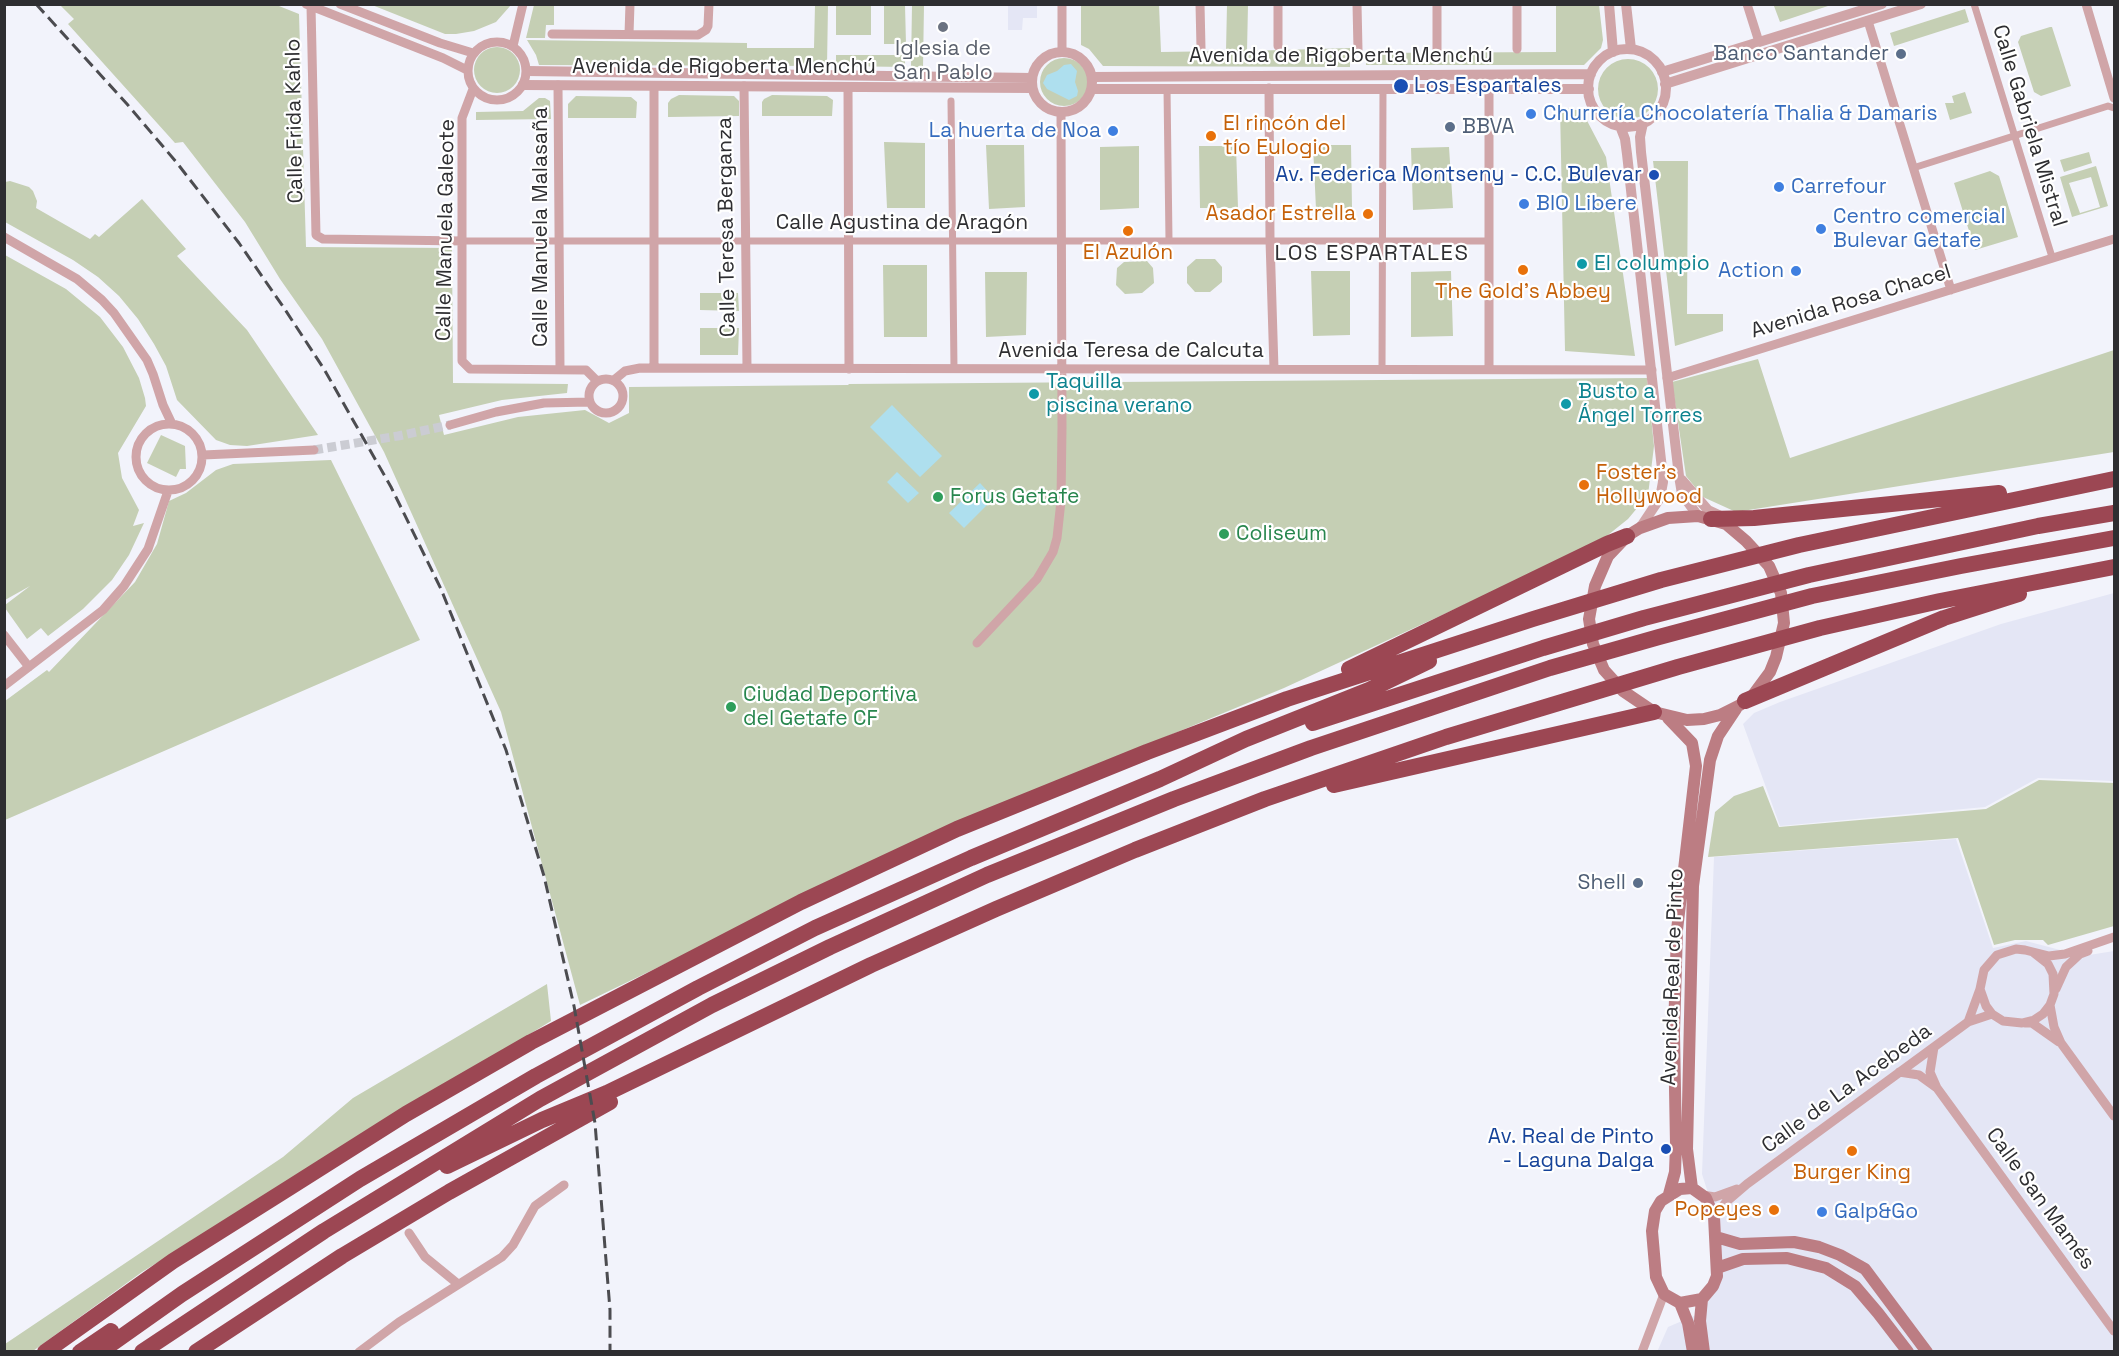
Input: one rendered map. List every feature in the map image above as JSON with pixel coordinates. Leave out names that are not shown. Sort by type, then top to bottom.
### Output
[{"type":"highway","points":[[45,1352],[173,1261],[406,1114],[531,1042],[801,902],[957,829],[1147,752],[1287,699],[1486,633],[1661,580],[1799,545],[2115,479]]},
{"type":"highway","points":[[1711,518],[1766,517],[2038,488],[2077,486]]},
{"type":"highway","points":[[1160,779],[1301,727],[1543,648],[1644,618],[1809,575],[2038,526],[2115,513]]},
{"type":"highway","points":[[1287,699],[1633,532]]},
{"type":"highway","points":[[142,1352],[324,1231],[540,1099],[712,1005],[830,947],[987,875],[1174,799],[1269,764],[1550,668],[1812,596],[2115,538]]},
{"type":"highway","points":[[2030,554],[2055,556],[2115,549]]},
{"type":"highway","points":[[196,1352],[342,1256],[546,1137],[608,1098],[733,1032],[871,965],[1135,850],[1288,791],[1563,700],[1820,628],[1940,601],[2115,567]]},
{"type":"highway","points":[[1743,703],[1944,618],[2095,571]]},
{"type":"highway","points":[[100,1352],[182,1294],[421,1142],[601,1040],[815,928],[971,858],[1160,779],[1246,739],[1370,690],[1486,633]]},
{"type":"highway","points":[[1235,812],[1326,787],[1661,714]]},
{"type":"highway","points":[[324,1231],[438,1170],[542,1120],[608,1098]]},
{"type":"highway","points":[[80,1352],[243,1243],[320,1205]]},
{"type":"main road","points":[[1668,518],[1711,518],[1726,524],[1746,541],[1769,566],[1781,593],[1784,623],[1776,657],[1766,679],[1743,703],[1720,715],[1687,720],[1661,714],[1623,692],[1604,670],[1593,644],[1589,619],[1595,586],[1608,556],[1633,532],[1668,518]]},
{"type":"main road","name":"Avenida Real de Pinto","points":[[1697,1192],[1687,1149],[1693,886],[1710,760],[1718,736],[1743,703]]},
{"type":"main road","name":"Avenida Real de Pinto","points":[[1661,714],[1692,743],[1695,766],[1677,938],[1674,1033],[1676,1145],[1675,1172],[1669,1194]]},
{"type":"main road","points":[[1692,1352],[1688,1323],[1680,1303],[1664,1294],[1656,1277],[1653,1231],[1655,1211],[1661,1201],[1680,1189],[1697,1192],[1706,1198],[1714,1217],[1717,1276],[1713,1286],[1702,1299],[1700,1321],[1704,1352]]},
{"type":"main road","points":[[1716,1237],[1740,1244],[1794,1242],[1819,1247],[1840,1255],[1865,1269],[1927,1352]]},
{"type":"main road","points":[[1717,1268],[1743,1259],[1787,1258],[1826,1268],[1855,1286],[1908,1352]]},
{"type":"main road","points":[[1680,1303],[1702,1299]]},
{"type":"street","points":[[340,4],[440,43],[473,53]]},
{"type":"street","points":[[513,46],[523,4]]},
{"type":"street","points":[[629,34],[630,4]]},
{"type":"street","points":[[552,34],[698,35],[706,30],[709,21],[709,4]]},
{"type":"street","points":[[1062,4],[1062,52]]},
{"type":"street","points":[[1200,4],[1201,48]]},
{"type":"street","points":[[1278,4],[1278,46]]},
{"type":"street","points":[[1358,4],[1358,50]]},
{"type":"street","points":[[1437,4],[1437,50]]},
{"type":"street","points":[[1517,4],[1517,49]]},
{"type":"street","points":[[1609,4],[1613,52]]},
{"type":"street","points":[[1626,4],[1631,49]]},
{"type":"street","points":[[1747,4],[1759,42]]},
{"type":"street","points":[[1665,84],[1882,4]]},
{"type":"street","points":[[1662,72],[1865,12],[1921,4]]},
{"type":"street","name":"Calle Gabriela Mistral","points":[[1974,4],[2052,257]]},
{"type":"street","points":[[2086,4],[2115,98]]},
{"type":"street","points":[[309,5],[443,58],[467,70]]},
{"type":"street","name":"Calle Frida Kahlo","points":[[309,5],[316,235]]},
{"type":"street","points":[[1865,12],[1951,291]]},
{"type":"street","points":[[496,41],[513,46],[523,57],[526,71],[523,85],[509,98],[499,101],[489,100],[473,89],[468,80],[467,70],[473,53],[480,47],[496,41]]},
{"type":"street","points":[[1622,49],[1631,49],[1647,54],[1656,62],[1665,84],[1664,99],[1658,111],[1643,123],[1620,126],[1601,117],[1589,100],[1588,81],[1594,66],[1603,56],[1622,49]]},
{"type":"street","points":[[1062,52],[1078,56],[1090,69],[1092,77],[1092,89],[1086,101],[1080,107],[1061,112],[1048,109],[1041,104],[1032,83],[1039,62],[1053,53],[1062,52]]},
{"type":"street","name":"Avenida de Rigoberta Menchú","points":[[526,71],[1032,83]]},
{"type":"street","name":"Avenida de Rigoberta Menchú","points":[[1092,77],[1590,74]]},
{"type":"street","name":"Avenida de Rigoberta Menchú","points":[[523,85],[848,87],[1032,83]]},
{"type":"street","name":"Calle Manuela Malasaña","points":[[558,85],[560,369]]},
{"type":"street","points":[[654,86],[654,368]]},
{"type":"street","name":"Calle Teresa Berganza","points":[[744,86],[747,368]]},
{"type":"street","points":[[848,87],[849,369]]},
{"type":"street","points":[[1269,88],[1274,369]]},
{"type":"street","name":"Calle Manuela Galeote","points":[[473,89],[462,118],[462,361],[470,369],[560,369]]},
{"type":"street","name":"Avenida de Rigoberta Menchú","points":[[1092,89],[1589,89]]},
{"type":"street","points":[[1167,89],[1169,240]]},
{"type":"street","points":[[1382,369],[1383,89]]},
{"type":"street","points":[[1489,89],[1489,369]]},
{"type":"street","points":[[951,101],[954,369]]},
{"type":"street","points":[[1913,168],[2108,106],[2115,108]]},
{"type":"street","points":[[977,643],[1037,579],[1053,552],[1057,538],[1061,501],[1061,112]]},
{"type":"street","points":[[1643,123],[1640,137],[1641,152],[1682,494],[1711,518]]},
{"type":"street","points":[[1620,126],[1626,147],[1663,482],[1655,508],[1633,532]]},
{"type":"street","name":"Calle Agustina de Aragón","points":[[316,235],[323,240],[559,242],[1169,240],[1489,242]]},
{"type":"street","points":[[4,237],[77,279],[114,313],[147,360],[172,424]]},
{"type":"street","name":"Avenida Rosa Chacel","points":[[1667,378],[2115,239]]},
{"type":"street","name":"Avenida Teresa de Calcuta","points":[[614,381],[625,371],[640,368],[1652,370]]},
{"type":"street","points":[[560,369],[586,370],[597,381]]},
{"type":"street","points":[[603,379],[614,381],[622,388],[621,405],[617,410],[607,414],[596,411],[589,402],[590,390],[597,381],[603,379]]},
{"type":"street","points":[[450,425],[496,412],[544,403],[589,402]]},
{"type":"street","points":[[172,424],[185,428],[194,435],[203,455],[201,469],[195,479],[180,489],[168,491],[153,486],[143,478],[138,468],[136,454],[140,443],[152,429],[172,424]]},
{"type":"street","points":[[203,455],[314,450]]},
{"type":"street","points":[[1679,476],[1708,510],[1711,518]]},
{"type":"street","points":[[4,686],[103,610],[124,586],[148,549],[168,491]]},
{"type":"street","points":[[4,635],[29,667]]},
{"type":"street","points":[[1968,1022],[1984,970],[1997,955],[2016,949],[2049,956],[2065,954],[2115,937]]},
{"type":"street","points":[[2023,1023],[2043,1014],[2050,1005],[2066,967],[2080,954],[2115,943]]},
{"type":"street","points":[[2034,952],[2048,964],[2053,974],[2054,994]]},
{"type":"street","points":[[1980,989],[1986,1006],[1992,1014],[2003,1021],[2032,1023],[2061,1043]]},
{"type":"street","points":[[2050,1005],[2054,1027],[2061,1043],[2115,1116]]},
{"type":"street","name":"Calle de La Acebeda","points":[[1714,1217],[1726,1202],[1747,1184],[1899,1072],[1968,1022],[1992,1014]]},
{"type":"street","name":"Calle San Mamés","points":[[1934,1047],[1930,1072],[1937,1088],[2115,1331]]},
{"type":"street","name":"Calle San Mamés","points":[[1899,1072],[1919,1075],[1937,1088]]},
{"type":"street","name":"Calle de La Acebeda","points":[[1697,1192],[1715,1197],[1747,1184]]},
{"type":"street","points":[[360,1352],[399,1322],[502,1257],[513,1245],[535,1206],[564,1185]]},
{"type":"street","points":[[409,1233],[424,1257],[458,1284]]},
{"type":"street","points":[[1642,1352],[1664,1294]]},
{"type":"shaded area","points":[[1008,5],[1037,5],[1037,18],[1023,18],[1022,30],[1008,30]]},
{"type":"shaded area","points":[[2114,593],[2114,781],[2038,778],[1985,807],[1780,826],[1743,724],[1754,713],[2001,624]]},
{"type":"shaded area","points":[[1956,839],[1993,948],[2026,941],[2083,956],[2114,951],[2114,1351],[1657,1352],[1668,1327],[1703,1312],[1719,1277],[1720,1231],[1702,1174],[1714,857]]},
{"type":"green space","points":[[274,4],[299,14],[306,247],[452,248],[453,383],[568,384],[567,393],[502,400],[439,415],[444,435],[518,417],[585,410],[609,423],[629,413],[629,387],[1647,378],[1654,446],[1648,495],[1628,519],[1603,539],[1546,567],[1284,688],[955,824],[580,1005],[501,712],[384,452],[322,339],[280,279],[245,222],[183,142],[175,143],[68,24],[74,19],[60,5]]},
{"type":"green space","points":[[1778,4],[1831,5],[1780,22],[1774,6]]},
{"type":"green space","points":[[372,5],[511,5],[496,22],[474,31],[456,34],[445,34]]},
{"type":"green space","points":[[534,5],[554,5],[554,25],[546,25],[545,38],[526,38]]},
{"type":"green space","points":[[815,5],[828,5],[827,66],[539,65],[527,40],[747,43],[747,48],[814,48]]},
{"type":"green space","points":[[836,5],[871,5],[871,35],[836,35]]},
{"type":"green space","points":[[882,5],[905,5],[906,44],[884,44],[884,6]]},
{"type":"green space","points":[[912,5],[924,5],[923,67],[911,67]]},
{"type":"green space","points":[[1081,5],[1159,5],[1161,52],[1226,51],[1227,5],[1248,5],[1247,51],[1350,48],[1350,67],[1103,66],[1089,49],[1081,45]]},
{"type":"green space","points":[[1556,5],[1599,5],[1603,40],[1601,48],[1584,65],[1366,65],[1366,53],[1556,52]]},
{"type":"green space","points":[[1965,9],[1969,22],[1894,46],[1890,33]]},
{"type":"green space","points":[[2052,27],[2071,86],[2041,96],[2034,92],[2018,42],[2021,36]]},
{"type":"green space","points":[[497,47],[513,54],[520,70],[513,86],[497,93],[481,86],[474,70],[481,54]]},
{"type":"green space","points":[[836,55],[905,55],[905,67],[836,66]]},
{"type":"green space","points":[[1064,58],[1081,65],[1088,82],[1081,99],[1064,106],[1047,99],[1040,82],[1047,65]]},
{"type":"green space","points":[[1628,59],[1649,68],[1658,89],[1649,110],[1628,119],[1607,110],[1598,89],[1607,68]]},
{"type":"green space","points":[[1965,92],[1972,113],[1950,120],[1945,103],[1954,103],[1952,96]]},
{"type":"green space","points":[[679,95],[734,96],[739,101],[739,116],[668,117],[668,103]]},
{"type":"green space","points":[[772,95],[827,96],[833,100],[832,116],[762,116],[762,102]]},
{"type":"green space","points":[[576,96],[631,97],[637,102],[636,118],[568,118],[568,104]]},
{"type":"green space","points":[[539,98],[550,101],[551,119],[476,120],[476,112],[523,111]]},
{"type":"green space","points":[[1560,107],[1582,111],[1606,157],[1635,356],[1565,351]]},
{"type":"green space","points":[[884,142],[925,143],[925,208],[887,208]]},
{"type":"green space","points":[[986,145],[1024,145],[1025,207],[989,209]]},
{"type":"green space","points":[[1313,145],[1351,145],[1352,208],[1316,209]]},
{"type":"green space","points":[[1139,146],[1139,208],[1100,210],[1100,147]]},
{"type":"green space","points":[[1199,146],[1236,146],[1238,208],[1200,208]]},
{"type":"green space","points":[[1449,147],[1453,208],[1413,210],[1411,148]]},
{"type":"green space","points":[[2089,152],[2092,163],[2064,172],[2060,160]]},
{"type":"green space","points":[[1653,161],[1688,161],[1687,314],[1723,314],[1723,331],[1675,346]]},
{"type":"green space","points":[[2096,166],[2108,206],[2072,217],[2060,177]],"holes":[[[2091,177],[2100,207],[2080,213],[2069,183]]]},
{"type":"green space","points":[[1990,171],[1999,176],[2018,237],[1975,250],[1954,183]]},
{"type":"green space","points":[[10,181],[29,187],[33,191],[37,201],[36,208],[90,239],[95,234],[99,237],[142,199],[186,249],[177,256],[247,330],[318,435],[247,446],[230,445],[216,440],[177,400],[166,366],[154,344],[138,319],[119,296],[98,277],[73,260],[5,222],[5,182]]},
{"type":"green space","points":[[5,255],[66,289],[100,317],[123,347],[139,378],[146,406],[118,453],[122,478],[139,510],[133,526],[144,523],[129,555],[112,580],[83,609],[48,636],[41,628],[27,639],[5,608],[5,605],[30,586],[5,600]]},
{"type":"green space","points":[[1196,259],[1215,259],[1222,267],[1222,282],[1210,292],[1195,292],[1187,283],[1187,267]]},
{"type":"green space","points":[[1147,261],[1153,268],[1154,283],[1142,293],[1125,294],[1116,285],[1117,268],[1124,262]]},
{"type":"green space","points":[[883,265],[927,265],[927,337],[884,337]]},
{"type":"green space","points":[[1311,271],[1350,271],[1350,335],[1313,336]]},
{"type":"green space","points":[[1451,271],[1453,336],[1411,337],[1411,272]]},
{"type":"green space","points":[[985,272],[1027,272],[1026,335],[986,337]]},
{"type":"green space","points":[[700,293],[738,293],[739,311],[700,310]]},
{"type":"green space","points":[[700,328],[739,328],[738,355],[700,355]]},
{"type":"green space","points":[[2114,350],[2114,452],[1736,512],[1703,497],[1686,476],[1672,382],[1758,359],[1790,458]]},
{"type":"green space","points":[[161,435],[185,446],[186,469],[180,469],[176,477],[147,463]]},
{"type":"green space","points":[[331,460],[420,640],[5,820],[5,701],[47,670],[49,672],[135,582],[157,544],[169,501],[186,493],[216,470],[233,464]]},
{"type":"green space","points":[[2039,780],[2114,783],[2114,926],[2048,945],[2043,940],[2015,940],[1994,945],[1958,838],[1708,857],[1715,812],[1734,796],[1763,786],[1779,827],[1986,809]]},
{"type":"green space","points":[[547,984],[551,1021],[142,1272],[33,1351],[5,1352],[5,1344],[283,1157],[353,1098]]},
{"type":"water","points":[[1071,64],[1077,71],[1075,82],[1078,91],[1077,96],[1069,100],[1047,89],[1043,83],[1047,75],[1064,65]]},
{"type":"water","points":[[892,405],[942,456],[920,477],[870,427]]},
{"type":"water","points":[[897,472],[919,493],[908,503],[887,482]]},
{"type":"water","points":[[980,483],[994,498],[964,528],[949,513]]},
{"type":"tunnel","points":[[314,450],[450,425]]},
{"type":"railway","points":[[36,4],[127,104],[177,163],[239,243],[324,369],[391,487],[441,589],[506,750],[544,876],[574,1006],[595,1123],[610,1310],[610,1352]]},
{"type":"place","name":"Iglesia de San Pablo","points":[[943,27]]},
{"type":"place","name":"Banco Santander","points":[[1901,54]]},
{"type":"place","name":"Los Espartales","points":[[1401,86]]},
{"type":"place","name":"Churrería Chocolatería Thalia & Damaris","points":[[1531,114]]},
{"type":"place","name":"BBVA","points":[[1450,127]]},
{"type":"place","name":"La huerta de Noa","points":[[1113,131]]},
{"type":"place","name":"El rincón del tío Eulogio","points":[[1211,136]]},
{"type":"place","name":"Av. Federica Montseny - C.C. Bulevar","points":[[1654,175]]},
{"type":"place","name":"Carrefour","points":[[1779,187]]},
{"type":"place","name":"BIO Libere","points":[[1524,204]]},
{"type":"place","name":"Asador Estrella","points":[[1368,214]]},
{"type":"place","name":"Centro comercial Bulevar Getafe","points":[[1821,229]]},
{"type":"place","name":"El Azulón","points":[[1128,231]]},
{"type":"place","name":"El columpio","points":[[1582,264]]},
{"type":"place","name":"The Gold's Abbey","points":[[1523,270]]},
{"type":"place","name":"Action","points":[[1796,271]]},
{"type":"place","name":"Taquilla piscina verano","points":[[1034,394]]},
{"type":"place","name":"Busto a Ángel Torres","points":[[1566,404]]},
{"type":"place","name":"Foster's Hollywood","points":[[1584,485]]},
{"type":"place","name":"Forus Getafe","points":[[938,497]]},
{"type":"place","name":"Coliseum","points":[[1224,534]]},
{"type":"place","name":"Ciudad Deportiva del Getafe CF","points":[[731,707]]},
{"type":"place","name":"Shell","points":[[1638,883]]},
{"type":"place","name":"Av. Real de Pinto - Laguna Dalga","points":[[1666,1149]]},
{"type":"place","name":"Burger King","points":[[1852,1151]]},
{"type":"place","name":"Popeyes","points":[[1774,1210]]},
{"type":"place","name":"Galp&Go","points":[[1822,1212]]},
{"type":"district","name":"LOS ESPARTALES","points":[[1372,254]]}]
